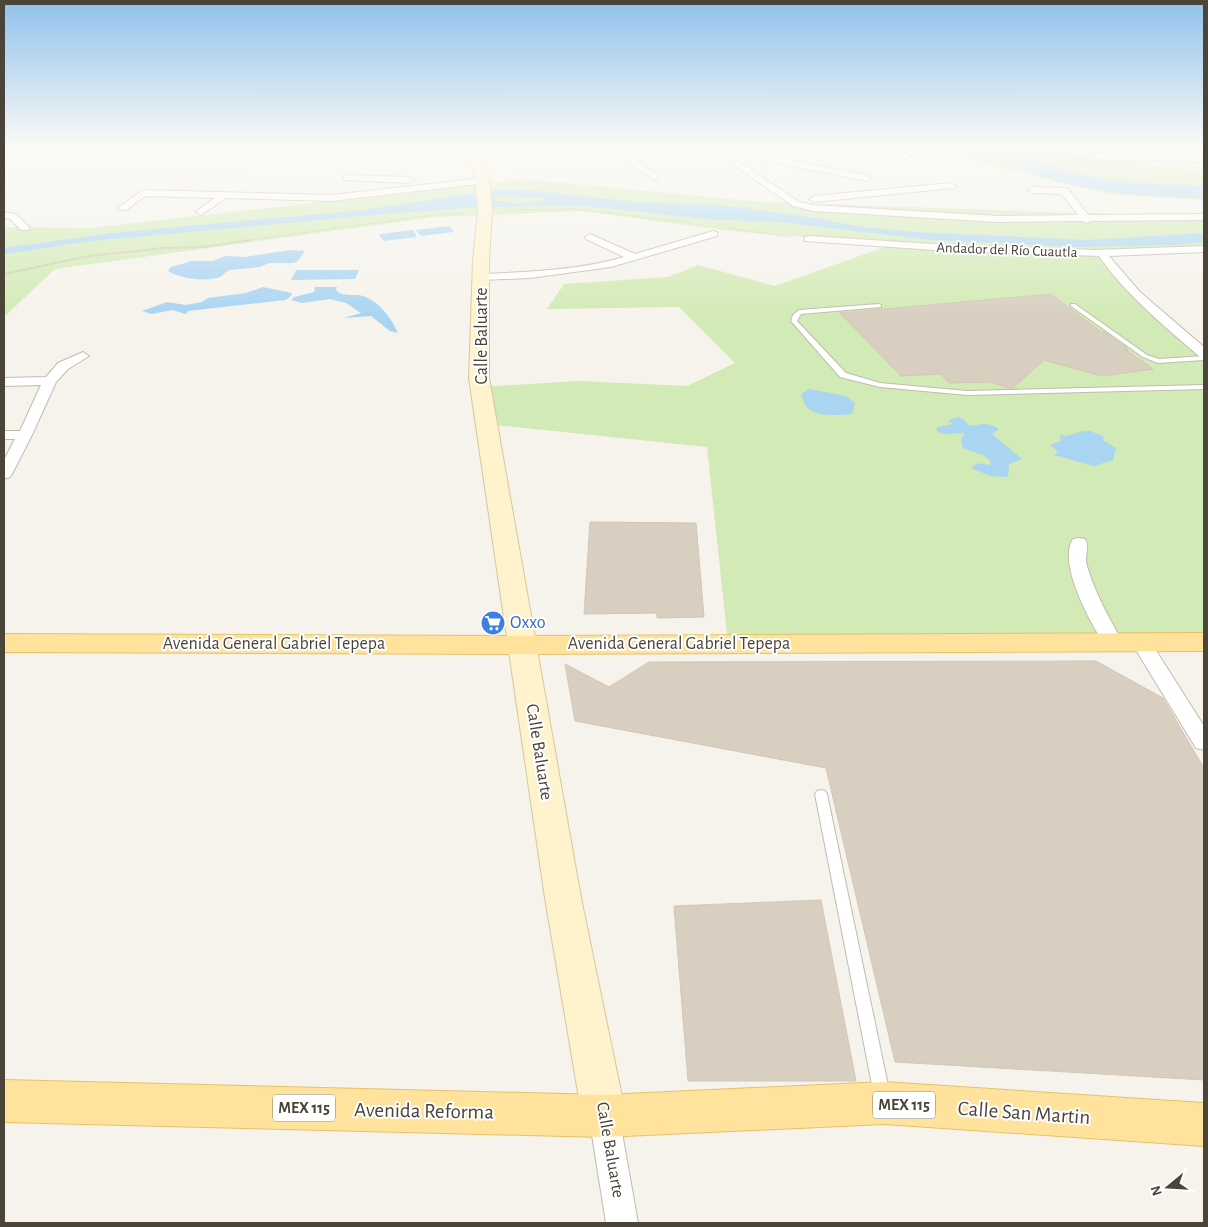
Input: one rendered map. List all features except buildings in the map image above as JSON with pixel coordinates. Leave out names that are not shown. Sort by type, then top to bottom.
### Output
[{"type":"main road","name":"Avenida General Gabriel Tepepa","points":[[4,643],[522,645],[1204,642]]},
{"type":"main road","name":"Avenida Reforma","points":[[4,1101],[604,1116]]},
{"type":"main road","name":"Calle San Martin","points":[[604,1116],[884,1103],[1204,1125]]},
{"type":"street","points":[[123,208],[130,203]]},
{"type":"street","points":[[201,212],[213,203]]},
{"type":"street","name":"Calle Baluarte","points":[[484,203],[479,378],[563,898],[622,1223]]},
{"type":"street","points":[[797,204],[803,203]]},
{"type":"street","points":[[1074,203],[1087,220]]},
{"type":"street","points":[[797,204],[903,215],[997,219],[1087,220],[1198,214]]},
{"type":"street","points":[[7,215],[13,216],[25,228]]},
{"type":"street","name":"Calle Baluarte","points":[[482,277],[578,270],[633,257],[713,234]]},
{"type":"street","points":[[590,237],[633,257]]},
{"type":"street","name":"Andador del Río Cuautla","points":[[809,239],[934,247],[1102,253],[1204,249]]},
{"type":"street","points":[[1102,253],[1114,272],[1140,298],[1204,353]]},
{"type":"street","points":[[4,474],[25,435],[50,381],[64,366],[83,356]]},
{"type":"street","points":[[4,382],[50,381]]},
{"type":"street","points":[[4,435],[25,435]]},
{"type":"street","points":[[1079,544],[1077,563],[1090,598],[1112,641]]},
{"type":"street","points":[[1141,642],[1204,743]]},
{"type":"lane","points":[[1073,305],[1145,356],[1158,361],[1204,358]]},
{"type":"lane","points":[[879,306],[799,312],[795,316],[794,321],[843,375],[880,385],[967,393],[1204,386]]},
{"type":"lane","points":[[822,794],[884,1103]]},
{"type":"path","points":[[4,274],[35,265],[100,254],[188,246],[203,247],[277,235],[442,214],[465,203]]},
{"type":"path","points":[[497,203],[506,210],[564,209],[643,216],[698,224]]},
{"type":"path","points":[[725,228],[809,239]]},
{"type":"green space","points":[[310,203],[798,203],[1204,217],[1204,249],[1094,253],[1196,346],[1204,346],[1204,644],[728,643],[707,447],[487,424],[481,387],[579,381],[687,386],[735,363],[679,307],[547,309],[564,284],[668,277],[698,265],[775,286],[893,244],[730,231],[582,211],[436,217],[55,269],[4,317],[4,227],[91,228]]},
{"type":"water","points":[[407,203],[671,203],[720,205],[810,217],[861,227],[916,232],[1087,240],[1204,233],[1204,242],[1174,245],[1075,247],[932,240],[779,222],[706,219],[576,205],[465,208],[386,214],[91,241],[4,254],[4,248],[112,233],[363,210]]},
{"type":"water","points":[[449,226],[454,232],[421,236],[416,230]]},
{"type":"water","points":[[413,230],[417,237],[383,241],[379,234]]},
{"type":"water","points":[[290,250],[305,251],[297,262],[269,263],[260,267],[229,270],[214,279],[186,278],[168,271],[171,267],[192,261],[213,261],[225,256],[245,257]]},
{"type":"water","points":[[296,270],[359,270],[355,279],[291,280]]},
{"type":"water","points":[[263,287],[292,293],[286,300],[188,311],[186,314],[172,310],[152,314],[142,311],[167,302],[186,305],[202,302],[208,298],[246,293]]},
{"type":"water","points":[[315,287],[337,287],[336,290],[342,294],[360,295],[369,298],[384,311],[398,333],[390,331],[371,316],[344,318],[361,313],[346,303],[330,299],[302,303],[291,300],[294,297],[314,292]]},
{"type":"water","points":[[809,389],[846,396],[855,403],[852,414],[828,415],[810,410],[805,405],[801,394]]},
{"type":"water","points":[[958,417],[963,419],[969,426],[987,424],[999,429],[992,434],[1022,459],[1009,464],[1008,477],[990,476],[971,468],[979,464],[989,465],[991,462],[985,456],[963,448],[961,439],[965,434],[943,434],[936,430],[938,427],[953,424],[949,421]]},
{"type":"water","points":[[1090,431],[1103,436],[1104,441],[1116,448],[1113,460],[1094,466],[1054,455],[1058,452],[1050,445],[1061,441],[1060,435],[1067,436]]},
{"type":"place","name":"Oxxo","points":[[493,623]]}]
